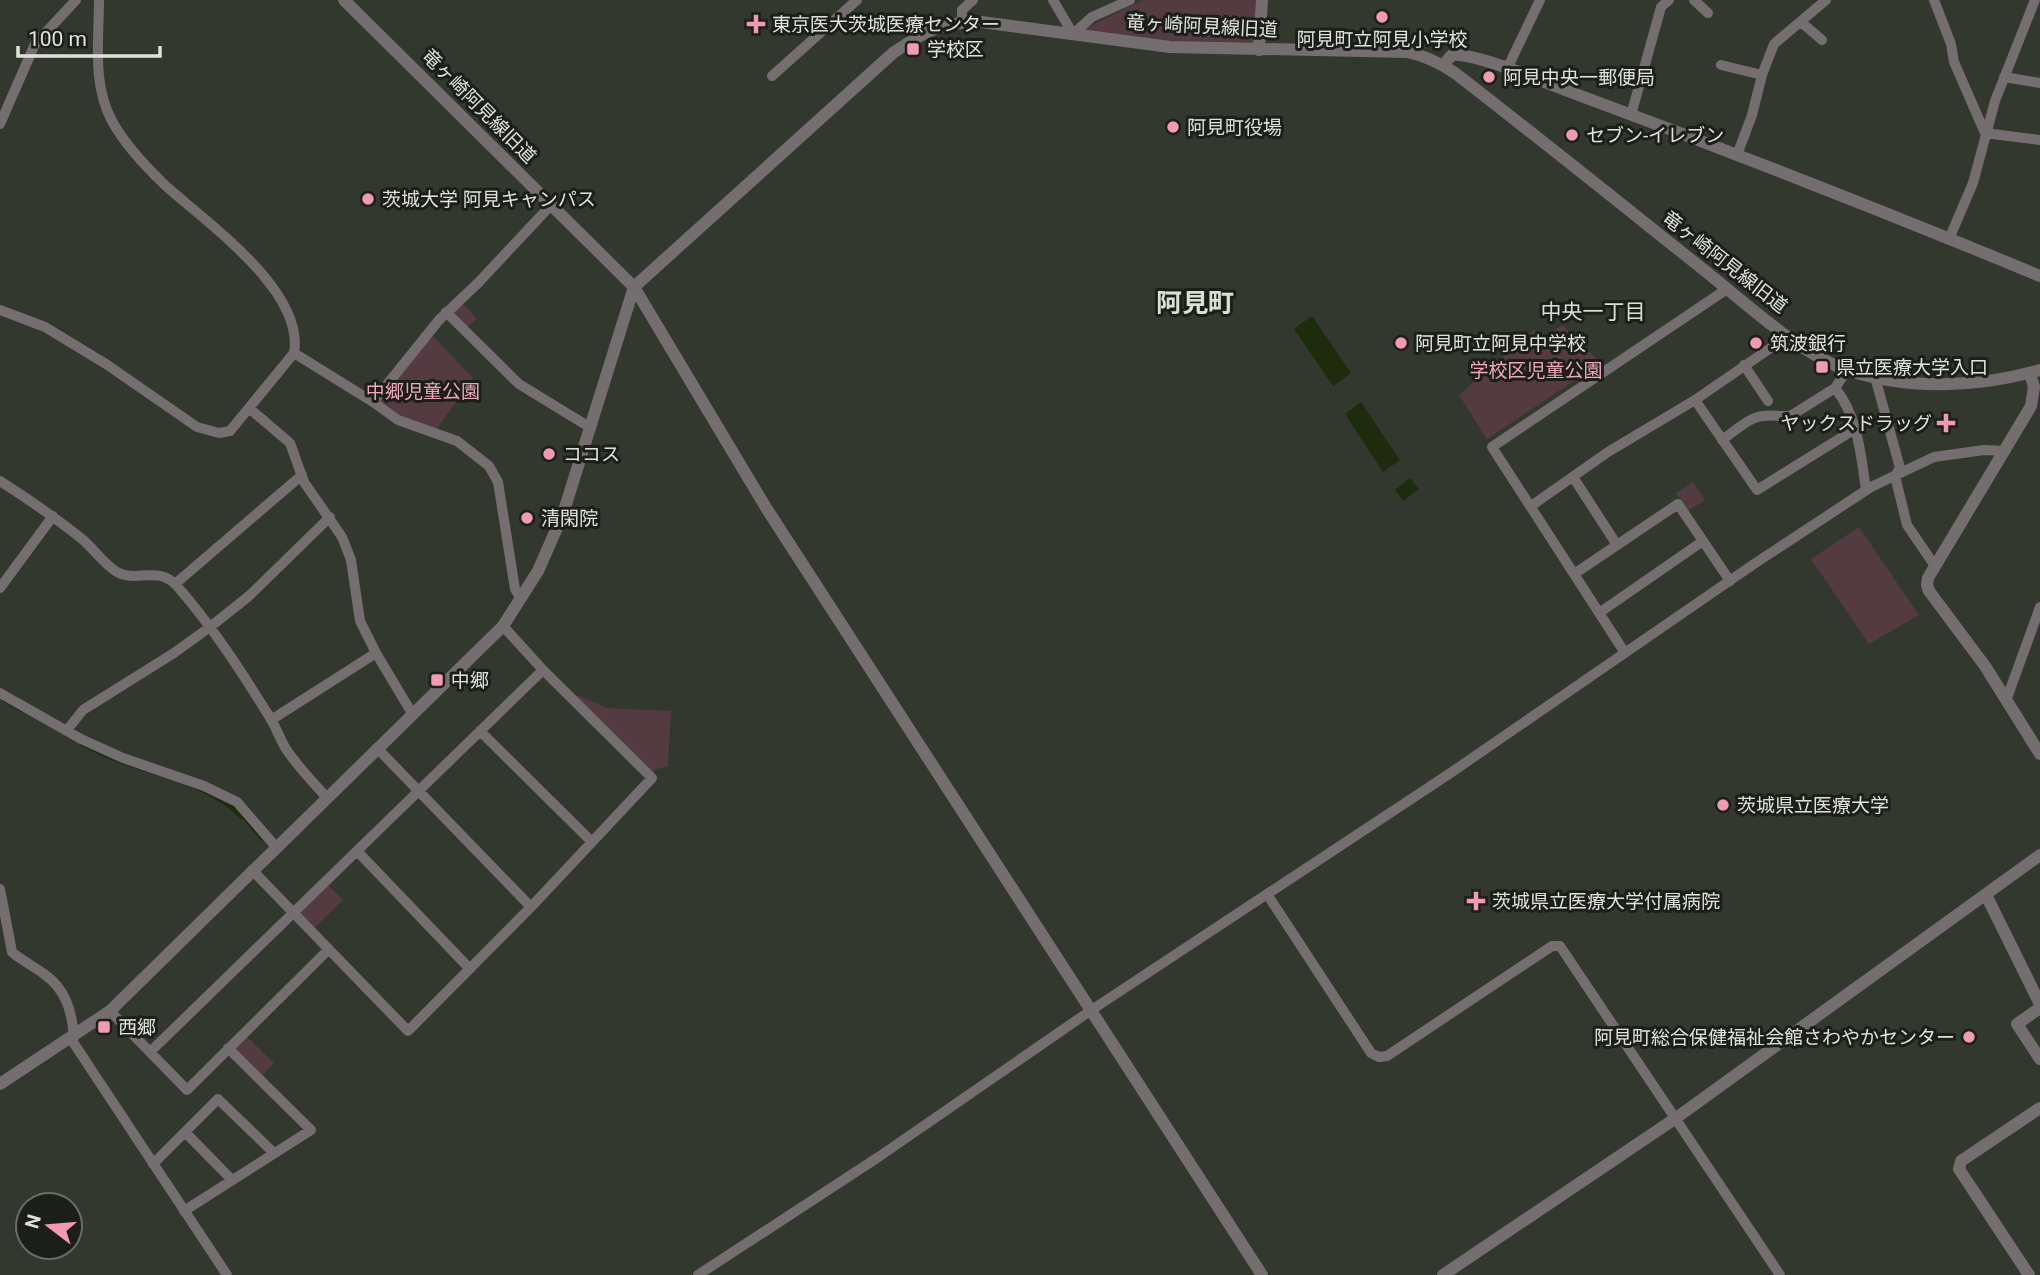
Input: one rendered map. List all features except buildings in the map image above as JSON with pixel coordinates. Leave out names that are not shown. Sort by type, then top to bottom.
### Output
[{"type":"street","points":[[0,124],[35,44],[76,0]]},
{"type":"street","points":[[0,310],[55,333],[197,426],[219,433],[230,430],[250,409],[294,353],[296,339],[284,306],[272,286],[228,239],[146,166],[111,120],[100,91],[99,0]]},
{"type":"street","name":"竜ヶ崎阿見線旧道","points":[[344,0],[634,287],[893,53],[938,27],[962,22],[984,22],[1170,47],[1407,52],[1429,57],[1443,65],[1788,336],[1821,358],[1847,370],[1875,377],[1938,385],[1983,382],[2035,372]]},
{"type":"street","points":[[772,76],[857,0]]},
{"type":"street","points":[[962,22],[962,10],[973,0]]},
{"type":"street","points":[[1053,0],[1073,34],[1092,17],[1130,0]]},
{"type":"street","points":[[1259,50],[1262,0]]},
{"type":"street","points":[[1507,69],[1540,0]]},
{"type":"street","points":[[1631,115],[1661,7],[1669,0]]},
{"type":"street","points":[[1694,0],[1708,13]]},
{"type":"street","points":[[1737,155],[1774,44],[1826,0]]},
{"type":"street","points":[[1934,0],[1951,44],[1954,62],[1985,132]]},
{"type":"street","points":[[1949,239],[1973,183],[1982,155],[1985,132],[2035,0]]},
{"type":"street","points":[[1801,22],[1822,40]]},
{"type":"street","points":[[1443,65],[1448,58],[1456,54],[1507,69],[1737,155],[2040,276]]},
{"type":"street","points":[[1721,65],[1762,75]]},
{"type":"street","points":[[2004,77],[2040,83]]},
{"type":"street","points":[[1985,132],[2040,140]]},
{"type":"street","points":[[373,402],[446,312],[478,283],[552,204]]},
{"type":"street","points":[[0,1084],[110,1011],[503,626],[538,571],[553,540],[634,287]]},
{"type":"street","points":[[634,287],[765,506],[1262,1275]]},
{"type":"street","points":[[1625,653],[1492,447],[1727,289]]},
{"type":"street","points":[[446,312],[519,384],[591,428]]},
{"type":"street","points":[[1531,506],[1608,452],[1695,400],[1788,336]]},
{"type":"street","points":[[294,353],[398,420],[457,441],[489,466],[498,482],[515,589],[521,599]]},
{"type":"street","points":[[1744,365],[1768,401]]},
{"type":"street","points":[[1722,440],[1754,418],[1763,415],[1792,415],[1835,388],[1847,370]]},
{"type":"street","points":[[2035,372],[2031,406],[1935,566],[1927,585],[2007,698],[2040,754]]},
{"type":"street","points":[[1875,377],[1900,468],[1895,475],[1907,525],[1935,566]]},
{"type":"street","points":[[1835,388],[1846,401],[1855,429],[1866,490]]},
{"type":"street","points":[[1695,400],[1757,490],[1855,429]]},
{"type":"street","points":[[250,409],[290,443],[304,482],[342,537],[351,561],[360,621],[413,715]]},
{"type":"street","points":[[698,1275],[1449,774],[1866,490],[1946,454],[2005,451]]},
{"type":"street","points":[[175,584],[302,475]]},
{"type":"street","points":[[1573,477],[1617,545]]},
{"type":"street","points":[[0,481],[53,516],[116,571],[124,575],[165,577],[175,584],[210,627],[271,720],[285,747],[327,798]]},
{"type":"street","points":[[1574,573],[1678,504],[1730,581]]},
{"type":"street","points":[[0,588],[53,516]]},
{"type":"street","points":[[67,730],[83,710],[174,653],[249,596],[330,517]]},
{"type":"street","points":[[1599,613],[1703,541]]},
{"type":"street","points":[[2007,698],[2040,607]]},
{"type":"street","points":[[253,870],[408,1031],[531,907],[652,778],[543,670],[503,626]]},
{"type":"street","points":[[271,720],[376,653]]},
{"type":"street","points":[[150,1052],[543,670]]},
{"type":"street","points":[[0,693],[81,739],[123,758],[167,771],[237,802],[276,847]]},
{"type":"street","points":[[480,731],[592,842]]},
{"type":"street","points":[[377,748],[531,907]]},
{"type":"street","points":[[358,852],[470,969]]},
{"type":"street","points":[[1443,1275],[1676,1118],[2040,855]]},
{"type":"street","points":[[0,889],[12,952],[47,975],[59,987],[72,1012],[72,1038],[227,1275]]},
{"type":"street","points":[[1267,894],[1371,1053],[1379,1057],[1387,1056],[1552,946],[1560,946],[1780,1275]]},
{"type":"street","points":[[1986,895],[2040,1006],[2017,1024],[2040,1059]]},
{"type":"street","points":[[110,1011],[187,1090],[329,949]]},
{"type":"street","points":[[184,1211],[311,1130],[228,1048]]},
{"type":"street","points":[[153,1164],[218,1099],[274,1153]]},
{"type":"street","points":[[2029,1275],[1959,1170],[1959,1165],[1961,1161],[2040,1108]]},
{"type":"street","points":[[184,1132],[232,1181]]},
{"type":"green space","points":[[1143,0],[1257,0],[1254,47],[1161,41],[1082,30]]},
{"type":"green space","points":[[460,300],[477,319],[464,330],[446,312]]},
{"type":"green space","name":"学校区児童公園","points":[[1562,325],[1601,363],[1487,439],[1459,395],[1534,330],[1543,339]]},
{"type":"green space","name":"中郷児童公園","points":[[429,332],[473,378],[434,433],[373,402]]},
{"type":"green space","points":[[1693,482],[1705,500],[1688,511],[1676,493]]},
{"type":"green space","points":[[1859,527],[1919,615],[1869,644],[1811,559]]},
{"type":"green space","points":[[578,695],[607,708],[671,711],[668,766],[654,770],[653,777],[574,699]]},
{"type":"green space","points":[[325,882],[343,900],[311,931],[293,913]]},
{"type":"green space","points":[[243,1033],[274,1063],[259,1079],[228,1048]]},
{"type":"shaded area","points":[[1312,316],[1351,373],[1333,386],[1294,329]]},
{"type":"shaded area","points":[[1361,402],[1400,460],[1383,472],[1345,414]]},
{"type":"shaded area","points":[[1410,478],[1419,489],[1403,501],[1395,490]]},
{"type":"shaded area","points":[[83,742],[170,775],[234,804],[245,815],[242,820],[230,809],[202,792],[113,761],[79,745]]},
{"type":"waterway","points":[[4,701],[22,711]]},
{"type":"waterway","points":[[243,817],[262,840]]},
{"type":"place","name":"阿見町立阿見小学校","points":[[1382,17]]},
{"type":"place","name":"東京医大茨城医療センター","points":[[756,24]]},
{"type":"place","name":"学校区","points":[[913,49]]},
{"type":"place","name":"阿見中央一郵便局","points":[[1489,77]]},
{"type":"place","name":"阿見町役場","points":[[1173,127]]},
{"type":"place","name":"セブン-イレブン","points":[[1572,135]]},
{"type":"place","name":"茨城大学 阿見キャンパス","points":[[368,199]]},
{"type":"place","name":"阿見町立阿見中学校","points":[[1401,343]]},
{"type":"place","name":"筑波銀行","points":[[1756,343]]},
{"type":"place","name":"県立医療大学入口","points":[[1822,367]]},
{"type":"place","name":"ヤックスドラッグ","points":[[1946,423]]},
{"type":"place","name":"ココス","points":[[549,454]]},
{"type":"place","name":"清閑院","points":[[527,518]]},
{"type":"place","name":"中郷","points":[[437,680]]},
{"type":"place","name":"茨城県立医療大学","points":[[1723,805]]},
{"type":"place","name":"茨城県立医療大学付属病院","points":[[1476,901]]},
{"type":"place","name":"西郷","points":[[104,1027]]},
{"type":"place","name":"阿見町総合保健福祉会館さわやかセンター","points":[[1969,1037]]},
{"type":"district","name":"阿見町","points":[[1195,303]]},
{"type":"district","name":"中央一丁目","points":[[1593,312]]}]
